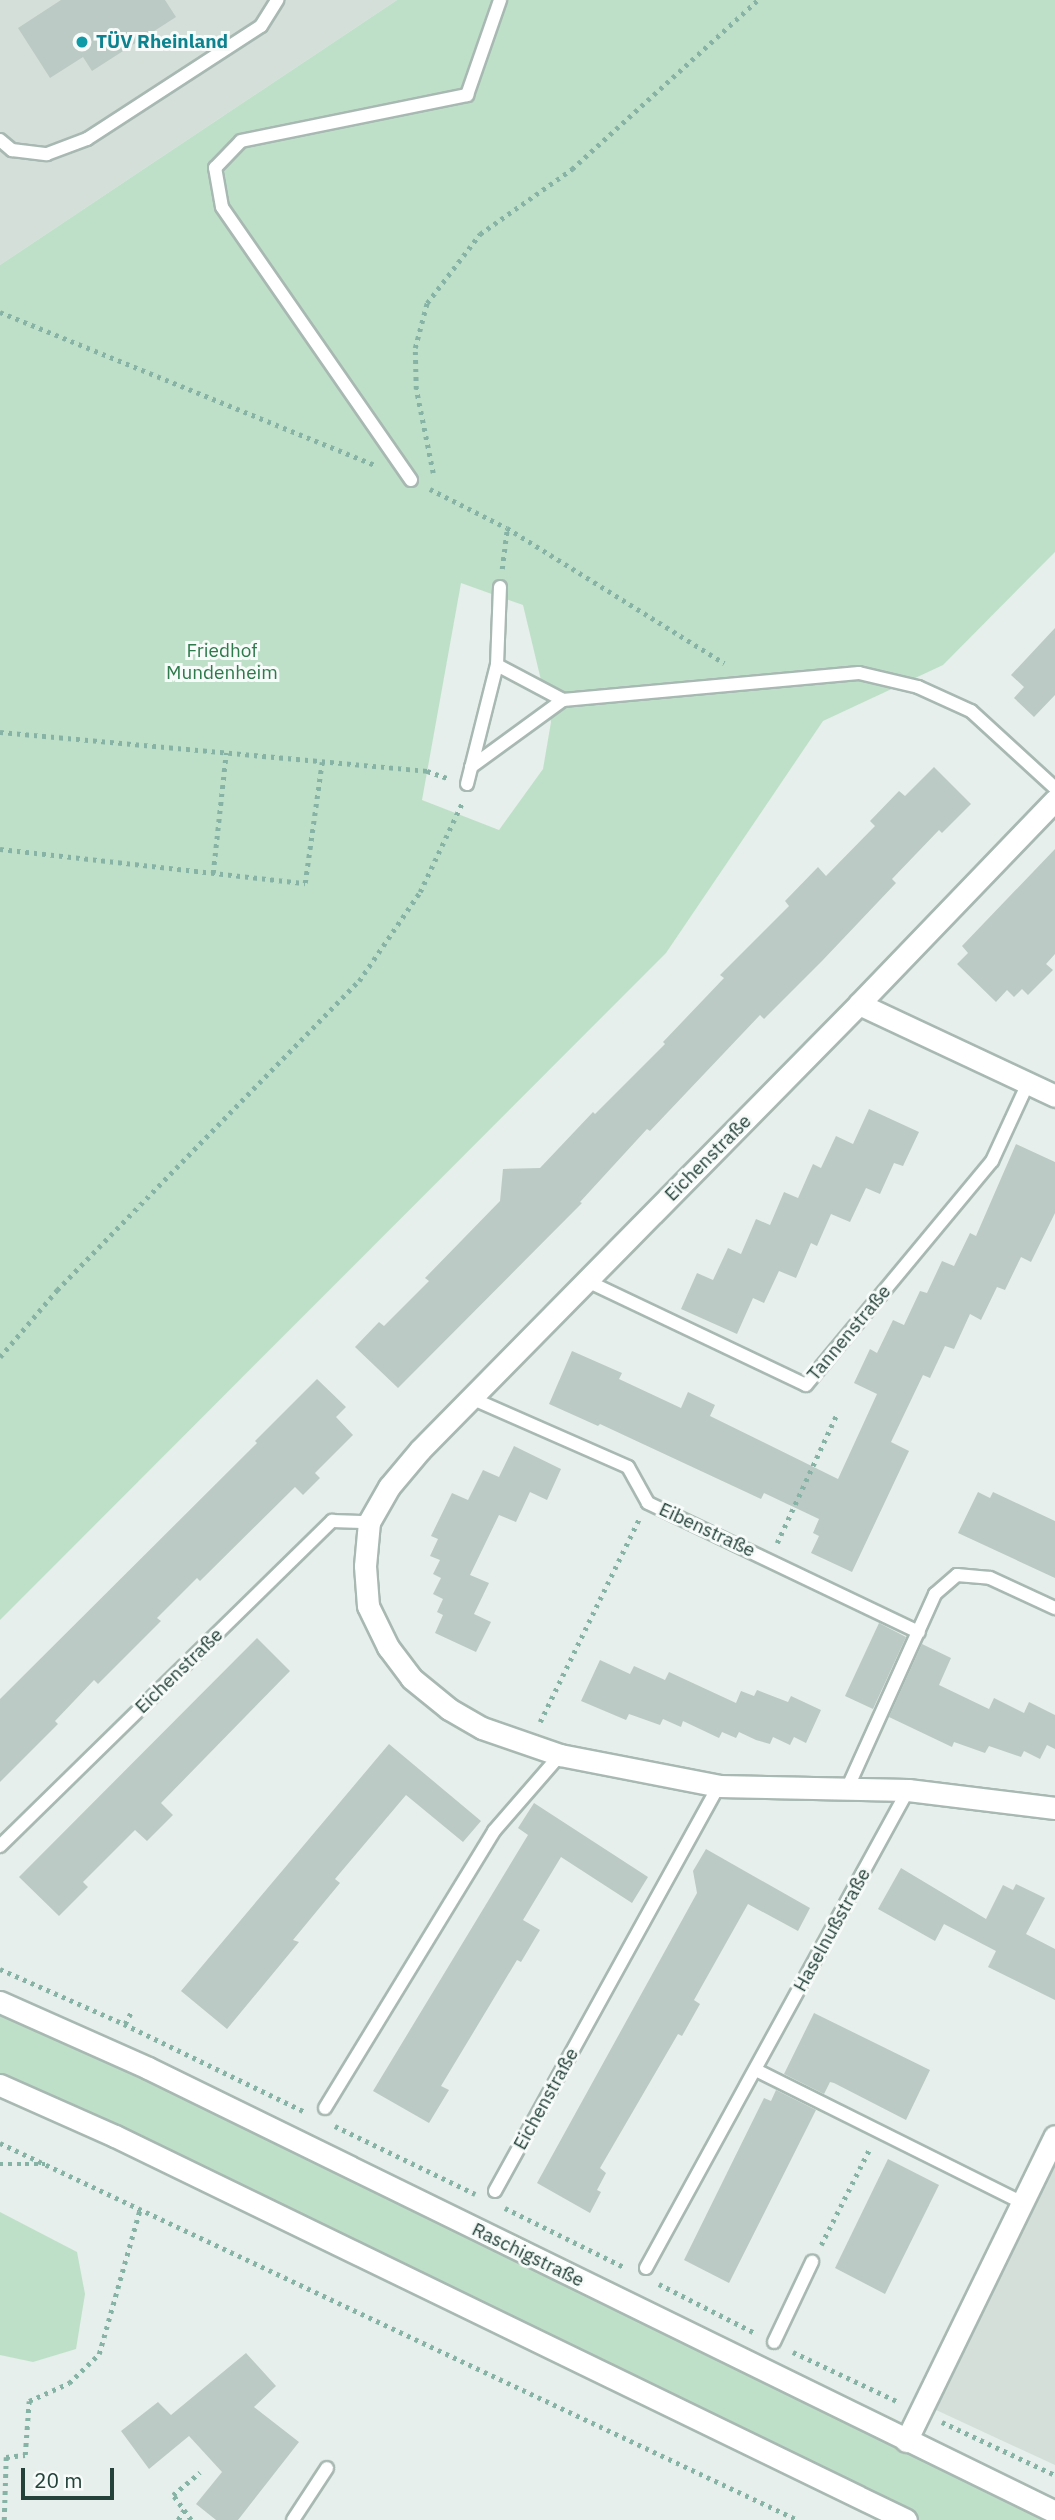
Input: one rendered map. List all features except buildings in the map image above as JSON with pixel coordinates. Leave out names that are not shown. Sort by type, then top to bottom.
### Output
[{"type":"street","name":"Eichenstraße","points":[[1055,800],[396,1478],[369,1522],[365,1566],[368,1606],[388,1647],[411,1678],[449,1709],[481,1728],[560,1755],[719,1786],[908,1790],[1055,1808]]},
{"type":"street","points":[[859,1004],[1055,1096]]},
{"type":"street","name":"Raschigstraße","points":[[0,2002],[148,2068],[1055,2512]]},
{"type":"street","points":[[0,2085],[116,2136],[905,2520]]},
{"type":"street","points":[[906,2441],[1055,2136]]},
{"type":"lane","points":[[0,140],[12,150],[47,154],[87,139],[261,26],[277,0]]},
{"type":"lane","points":[[411,480],[222,207],[215,168],[241,141],[467,95],[500,0]]},
{"type":"lane","points":[[467,784],[497,665],[500,587]]},
{"type":"lane","points":[[497,665],[564,701]]},
{"type":"lane","points":[[471,767],[564,701],[859,673],[918,687],[971,711],[1055,788]]},
{"type":"lane","name":"Tannenstraße","points":[[587,1281],[806,1385],[992,1161],[1028,1083]]},
{"type":"lane","name":"Eibenstraße","points":[[471,1398],[628,1468],[648,1503],[919,1632]]},
{"type":"lane","name":"Eichenstraße","points":[[0,1846],[332,1521],[369,1522]]},
{"type":"lane","points":[[847,1789],[935,1594],[957,1575],[990,1578],[1055,1608]]},
{"type":"lane","points":[[325,2108],[494,1831],[560,1755]]},
{"type":"lane","name":"Eichenstraße","points":[[495,2191],[719,1786]]},
{"type":"lane","name":"Haselnußstraße","points":[[646,2268],[908,1790]]},
{"type":"lane","points":[[756,2070],[1023,2203]]},
{"type":"lane","points":[[774,2342],[812,2262]]},
{"type":"lane","points":[[293,2520],[327,2468]]},
{"type":"path","points":[[435,491],[416,389],[415,348],[427,303],[480,234],[572,169],[758,0]]},
{"type":"path","points":[[500,587],[507,528]]},
{"type":"path","points":[[0,732],[428,771],[467,784],[459,814],[420,892],[359,981],[57,1290],[0,1357]]},
{"type":"path","points":[[213,873],[226,753]]},
{"type":"path","points":[[0,849],[305,883],[322,762]]},
{"type":"path","points":[[769,1559],[836,1416]]},
{"type":"path","points":[[533,1745],[543,1710],[648,1503]]},
{"type":"path","points":[[0,1969],[124,2024],[307,2113]]},
{"type":"path","points":[[124,2024],[131,2012]]},
{"type":"path","points":[[331,2124],[478,2195]]},
{"type":"path","points":[[812,2262],[879,2131]]},
{"type":"path","points":[[0,2143],[798,2520]]},
{"type":"path","points":[[0,2164],[48,2164]]},
{"type":"path","points":[[502,2207],[630,2269]]},
{"type":"path","points":[[4,2520],[6,2457],[25,2455],[29,2401],[69,2383],[99,2354],[140,2209]]},
{"type":"path","points":[[653,2281],[919,2412],[1055,2475]]},
{"type":"path","points":[[191,2520],[173,2495],[200,2472]]},
{"type":"path","points":[[178,2520],[184,2510]]},
{"type":"shaded area","points":[[0,0],[397,0],[0,265]]},
{"type":"shaded area","points":[[1055,2160],[1055,2465],[934,2409]]},
{"type":"green space","name":"Friedhof Mundenheim","points":[[397,0],[1055,0],[1055,552],[943,665],[823,721],[666,953],[0,1620],[0,265]],"holes":[[[461,583],[523,605],[551,722],[543,769],[499,830],[422,800]]]},
{"type":"green space","points":[[0,2002],[1055,2520],[906,2520],[0,2085]]},
{"type":"green space","points":[[0,2212],[77,2252],[85,2294],[76,2349],[33,2362],[0,2355]]},
{"type":"place","name":"TÜV Rheinland","points":[[82,42]]}]
